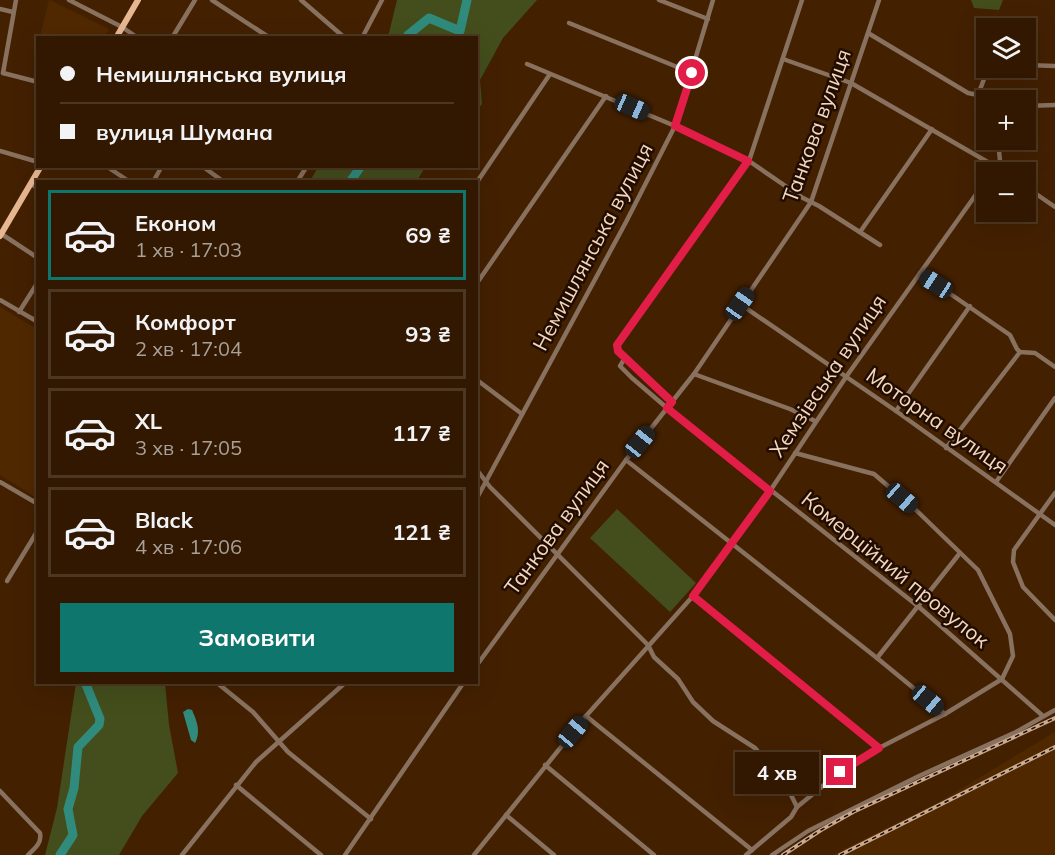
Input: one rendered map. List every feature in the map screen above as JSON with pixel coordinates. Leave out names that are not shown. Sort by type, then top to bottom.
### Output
[{"type":"main road","points":[[117,36],[138,0]]},
{"type":"main road","points":[[0,234],[40,168]]},
{"type":"street","points":[[16,0],[2,72],[36,81]]},
{"type":"street","points":[[69,0],[80,2],[135,36]]},
{"type":"street","points":[[173,36],[195,0]]},
{"type":"street","points":[[212,0],[267,36]]},
{"type":"street","points":[[301,0],[343,36]]},
{"type":"street","points":[[363,36],[382,0]]},
{"type":"street","points":[[659,0],[708,19]]},
{"type":"street","name":"Немишлянська вулиця","points":[[478,496],[626,222],[675,126],[713,0]]},
{"type":"street","points":[[672,402],[618,351],[617,345],[748,161],[802,0]]},
{"type":"street","name":"Танкова вулиця","points":[[478,664],[626,460],[694,374],[811,202],[879,0]]},
{"type":"street","points":[[0,9],[13,12]]},
{"type":"street","points":[[569,23],[692,73]]},
{"type":"street","points":[[868,33],[968,93],[976,95]]},
{"type":"street","points":[[783,59],[851,83],[989,162]]},
{"type":"street","points":[[527,64],[675,126],[748,161],[880,245]]},
{"type":"street","points":[[1036,65],[1055,66]]},
{"type":"street","points":[[478,181],[550,74]]},
{"type":"street","points":[[478,282],[606,96]]},
{"type":"street","points":[[1036,106],[1055,105]]},
{"type":"street","points":[[860,232],[932,129]]},
{"type":"street","points":[[0,151],[36,161]]},
{"type":"street","points":[[109,168],[127,180]]},
{"type":"street","points":[[205,168],[221,180]]},
{"type":"street","points":[[31,184],[36,187]]},
{"type":"street","name":"Хемзівська вулиця","points":[[474,855],[586,716],[693,596],[770,491],[815,421],[976,194]]},
{"type":"street","points":[[1036,194],[1055,207]]},
{"type":"street","points":[[0,234],[36,257]]},
{"type":"street","points":[[920,273],[1010,334],[1013,345],[1020,352],[1035,352],[1055,367]]},
{"type":"street","points":[[19,312],[36,285]]},
{"type":"street","points":[[0,300],[36,321]]},
{"type":"street","name":"Моторна вулиця","points":[[740,304],[896,411],[1055,525]]},
{"type":"street","points":[[896,411],[970,306]]},
{"type":"street","points":[[946,448],[1020,352]]},
{"type":"street","name":"Комерційний провулок","points":[[625,358],[620,364],[625,371],[667,408],[919,607],[1043,716]]},
{"type":"street","points":[[694,374],[790,409],[815,421]]},
{"type":"street","points":[[478,381],[522,414]]},
{"type":"street","points":[[996,482],[1055,398]]},
{"type":"street","points":[[746,855],[791,818],[797,807],[840,772],[879,748],[945,714],[1002,679],[1013,656],[1010,634],[978,570],[916,510],[874,474],[795,453]]},
{"type":"street","points":[[626,460],[945,714]]},
{"type":"street","points":[[478,471],[648,645],[654,657],[678,679],[693,702],[712,721],[755,748],[786,785],[797,807]]},
{"type":"street","points":[[0,482],[36,503]]},
{"type":"street","points":[[1055,493],[1014,550],[1013,562],[1023,587],[1055,620]]},
{"type":"street","points":[[7,581],[36,533]]},
{"type":"street","points":[[877,658],[960,553]]},
{"type":"street","points":[[693,596],[879,748]]},
{"type":"street","points":[[218,684],[253,712],[279,743],[371,819]]},
{"type":"street","points":[[182,855],[256,762],[344,684]]},
{"type":"street","points":[[345,855],[464,684]]},
{"type":"street","points":[[772,855],[808,831],[919,776],[1016,732],[1055,710]]},
{"type":"street","points":[[586,716],[752,850]]},
{"type":"street","points":[[545,765],[654,855]]},
{"type":"street","points":[[236,785],[321,855]]},
{"type":"street","points":[[0,791],[40,833],[39,844],[28,855]]},
{"type":"street","points":[[506,815],[554,855]]},
{"type":"shaded area","points":[[49,0],[109,29],[105,36],[40,36]]},
{"type":"shaded area","points":[[0,307],[36,328],[36,497],[0,475]]},
{"type":"shaded area","points":[[1055,732],[1055,855],[832,855],[939,802]]},
{"type":"green space","points":[[397,0],[537,0],[503,38],[480,80],[482,104],[478,109],[478,36],[388,36]]},
{"type":"green space","points":[[971,0],[1003,0],[999,10],[974,8]]},
{"type":"green space","points":[[317,168],[424,168],[418,180],[311,180]]},
{"type":"green space","points":[[617,509],[696,583],[670,612],[590,538]]},
{"type":"green space","points":[[76,684],[165,684],[169,725],[178,773],[142,816],[119,855],[45,855],[57,808]]},
{"type":"water","points":[[188,709],[192,710],[198,726],[195,743],[191,740],[183,712]]},
{"type":"waterway","points":[[408,36],[429,18],[460,31],[467,0]]},
{"type":"waterway","points":[[351,180],[360,168]]},
{"type":"waterway","points":[[60,855],[73,835],[68,809],[74,788],[78,747],[99,725],[100,719],[86,684]]},
{"type":"railway","points":[[783,855],[853,812],[1055,718]]},
{"type":"railway","points":[[840,855],[1055,747]]},
{"type":"route","points":[[692,73],[675,126],[748,161],[617,345],[618,351],[672,402],[667,408],[770,491],[693,596],[879,748],[840,772]]}]
